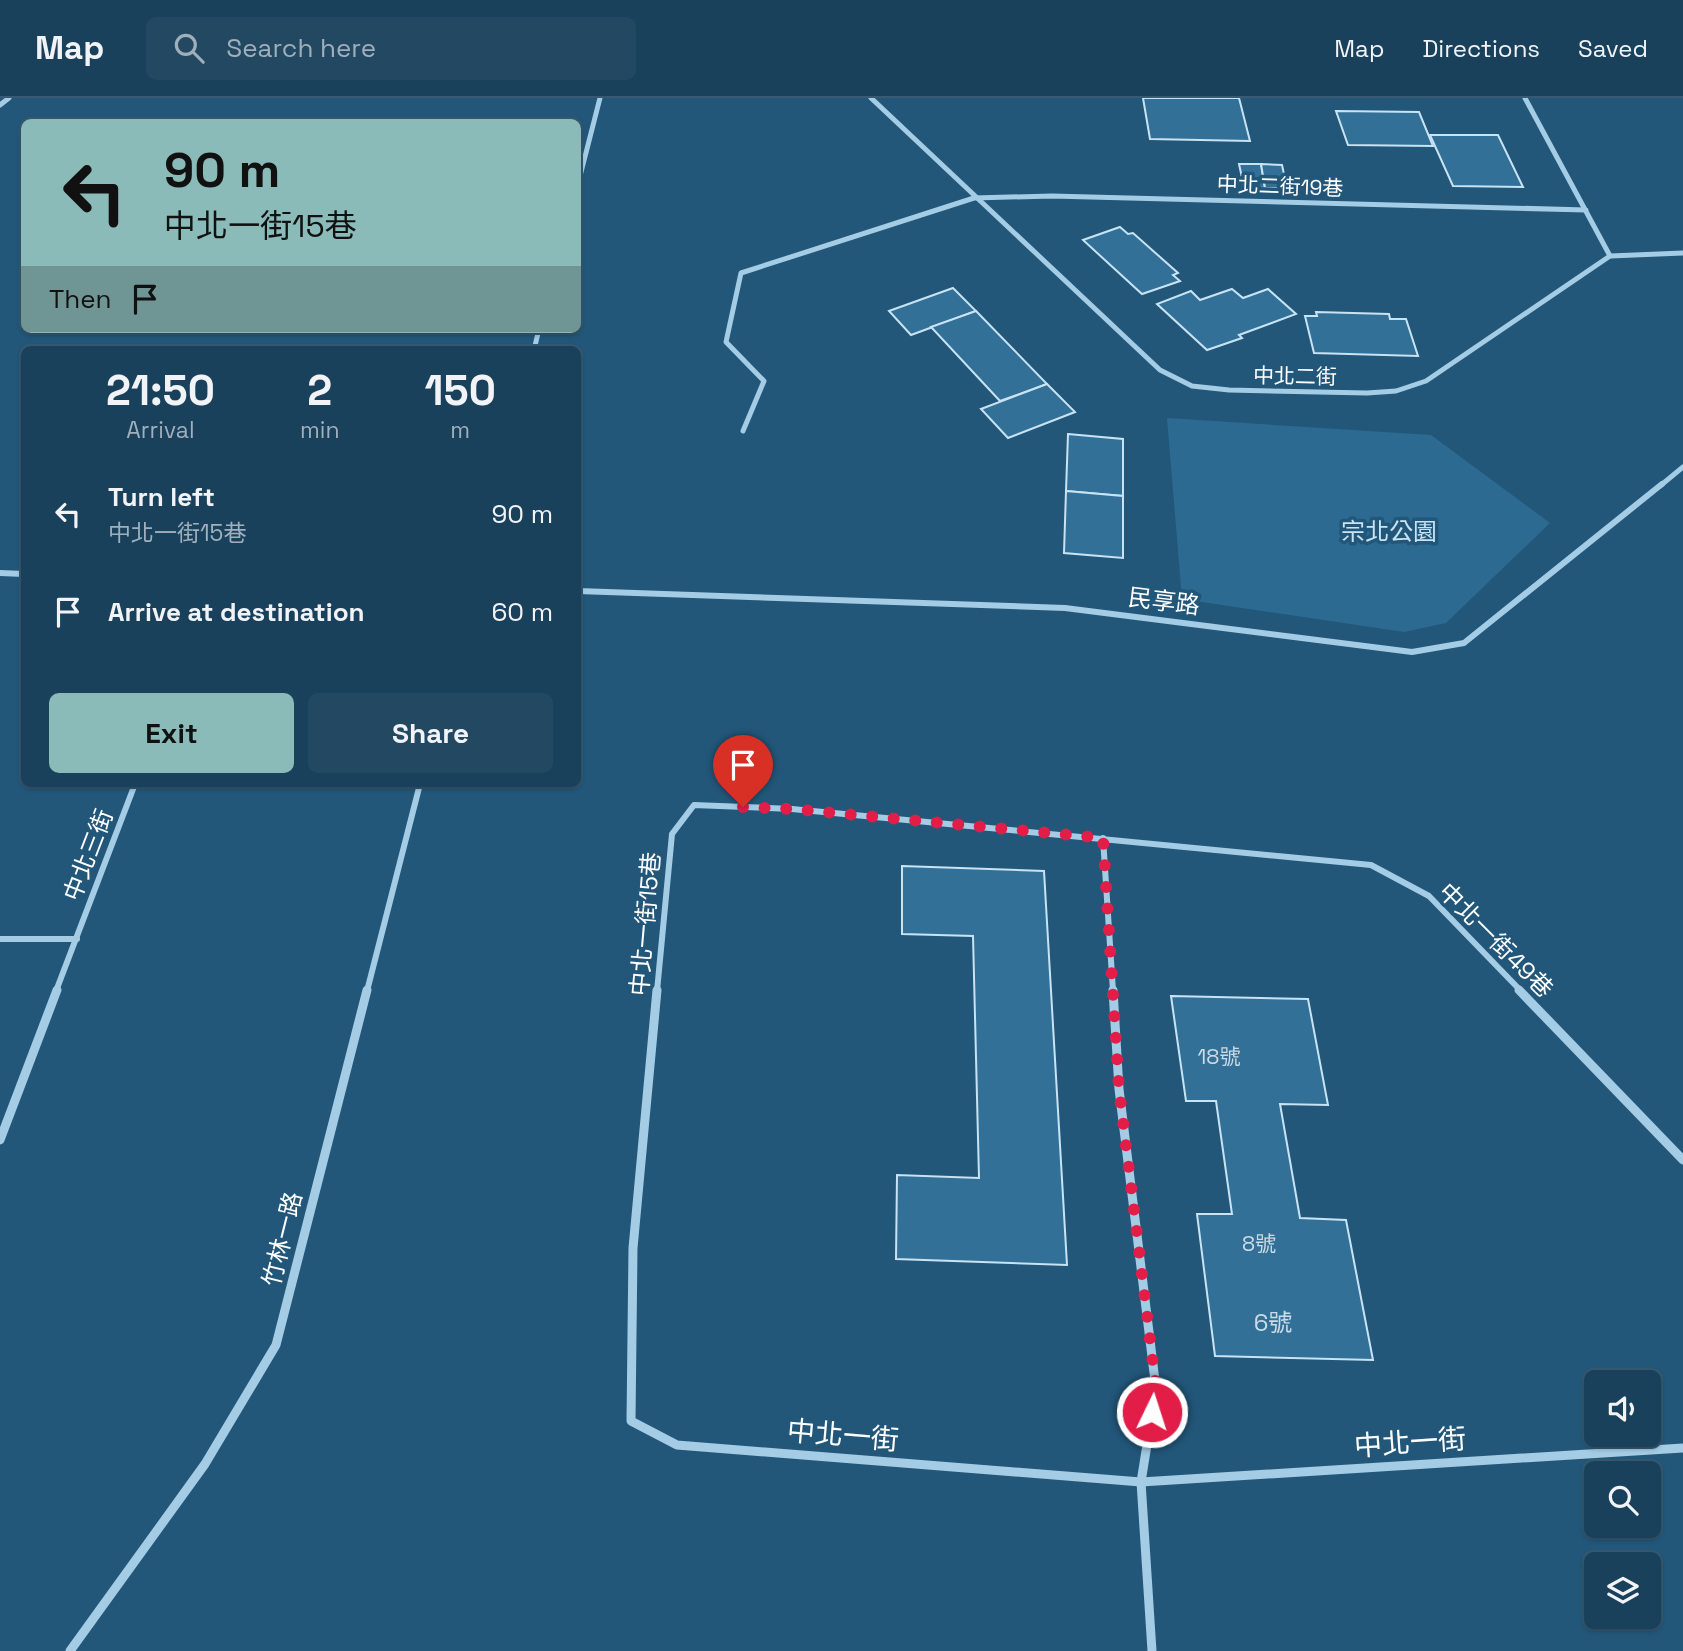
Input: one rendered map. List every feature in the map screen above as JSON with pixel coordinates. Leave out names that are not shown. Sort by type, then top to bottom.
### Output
[{"type":"street","points":[[0,105],[9,98]]},
{"type":"street","points":[[581,172],[600,98]]},
{"type":"street","name":"中北二街","points":[[871,98],[974,198],[1160,370],[1192,386],[1229,390],[1367,393],[1396,391],[1426,381],[1610,256]]},
{"type":"street","points":[[1525,98],[1610,256],[1683,253]]},
{"type":"street","name":"中北二街19巷","points":[[743,431],[764,381],[726,342],[741,273],[974,198],[1052,196],[1586,210]]},
{"type":"street","name":"民享路","points":[[581,591],[1065,608],[1412,652],[1464,643],[1683,467]]},
{"type":"street","points":[[0,573],[21,574]]},
{"type":"street","name":"中北三街","points":[[0,1140],[134,787]]},
{"type":"street","name":"竹林一路","points":[[69,1651],[168,1522],[248,1398],[276,1345],[419,787]]},
{"type":"street","name":"中北一街15巷","points":[[631,1421],[633,1248],[673,834],[694,805],[792,809],[1103,838]]},
{"type":"street","points":[[1103,838],[1119,1089],[1156,1388],[1141,1482],[1152,1651]]},
{"type":"street","name":"中北一街49巷","points":[[1103,838],[1371,865],[1429,896],[1683,1160]]},
{"type":"street","name":"中北三街","points":[[0,939],[77,939]]},
{"type":"street","name":"中北一街","points":[[631,1421],[677,1445],[1141,1482],[1683,1448]]},
{"type":"green space","name":"宗北公園","points":[[1167,418],[1431,435],[1550,523],[1446,623],[1404,632],[1182,599]]},
{"type":"building","points":[[1143,98],[1239,98],[1250,141],[1150,139]]},
{"type":"building","points":[[1336,111],[1419,112],[1433,146],[1348,145]]},
{"type":"building","points":[[1430,135],[1498,135],[1523,187],[1453,186]]},
{"type":"building","points":[[1239,164],[1261,164],[1265,188],[1244,187]]},
{"type":"building","points":[[1261,164],[1282,165],[1287,188],[1265,188]]},
{"type":"building","points":[[1120,227],[1128,234],[1133,233],[1178,273],[1173,275],[1180,281],[1142,294],[1083,240]]},
{"type":"building","points":[[953,288],[976,311],[911,335],[889,311]]},
{"type":"building","points":[[1232,289],[1243,298],[1268,289],[1296,314],[1207,350],[1157,304],[1191,291],[1200,300]]},
{"type":"building","points":[[976,311],[1047,384],[1000,401],[931,327]]},
{"type":"building","points":[[1316,312],[1389,314],[1390,319],[1406,319],[1418,356],[1314,353],[1305,316],[1317,316]]},
{"type":"building","points":[[1047,384],[1075,412],[1008,438],[981,409]]},
{"type":"building","points":[[1068,434],[1123,439],[1123,496],[1066,491]]},
{"type":"building","points":[[1066,491],[1123,496],[1123,558],[1064,553]]},
{"type":"building","points":[[902,866],[1044,871],[1067,1265],[896,1259],[897,1175],[979,1178],[973,936],[902,934]]},
{"type":"building","points":[[1171,996],[1308,999],[1328,1105],[1280,1104],[1300,1218],[1346,1220],[1373,1360],[1215,1356],[1197,1214],[1232,1214],[1216,1101],[1186,1101]]},
{"type":"route","points":[[743,807],[792,809],[1103,838],[1119,1089],[1156,1388],[1152,1412]]}]
